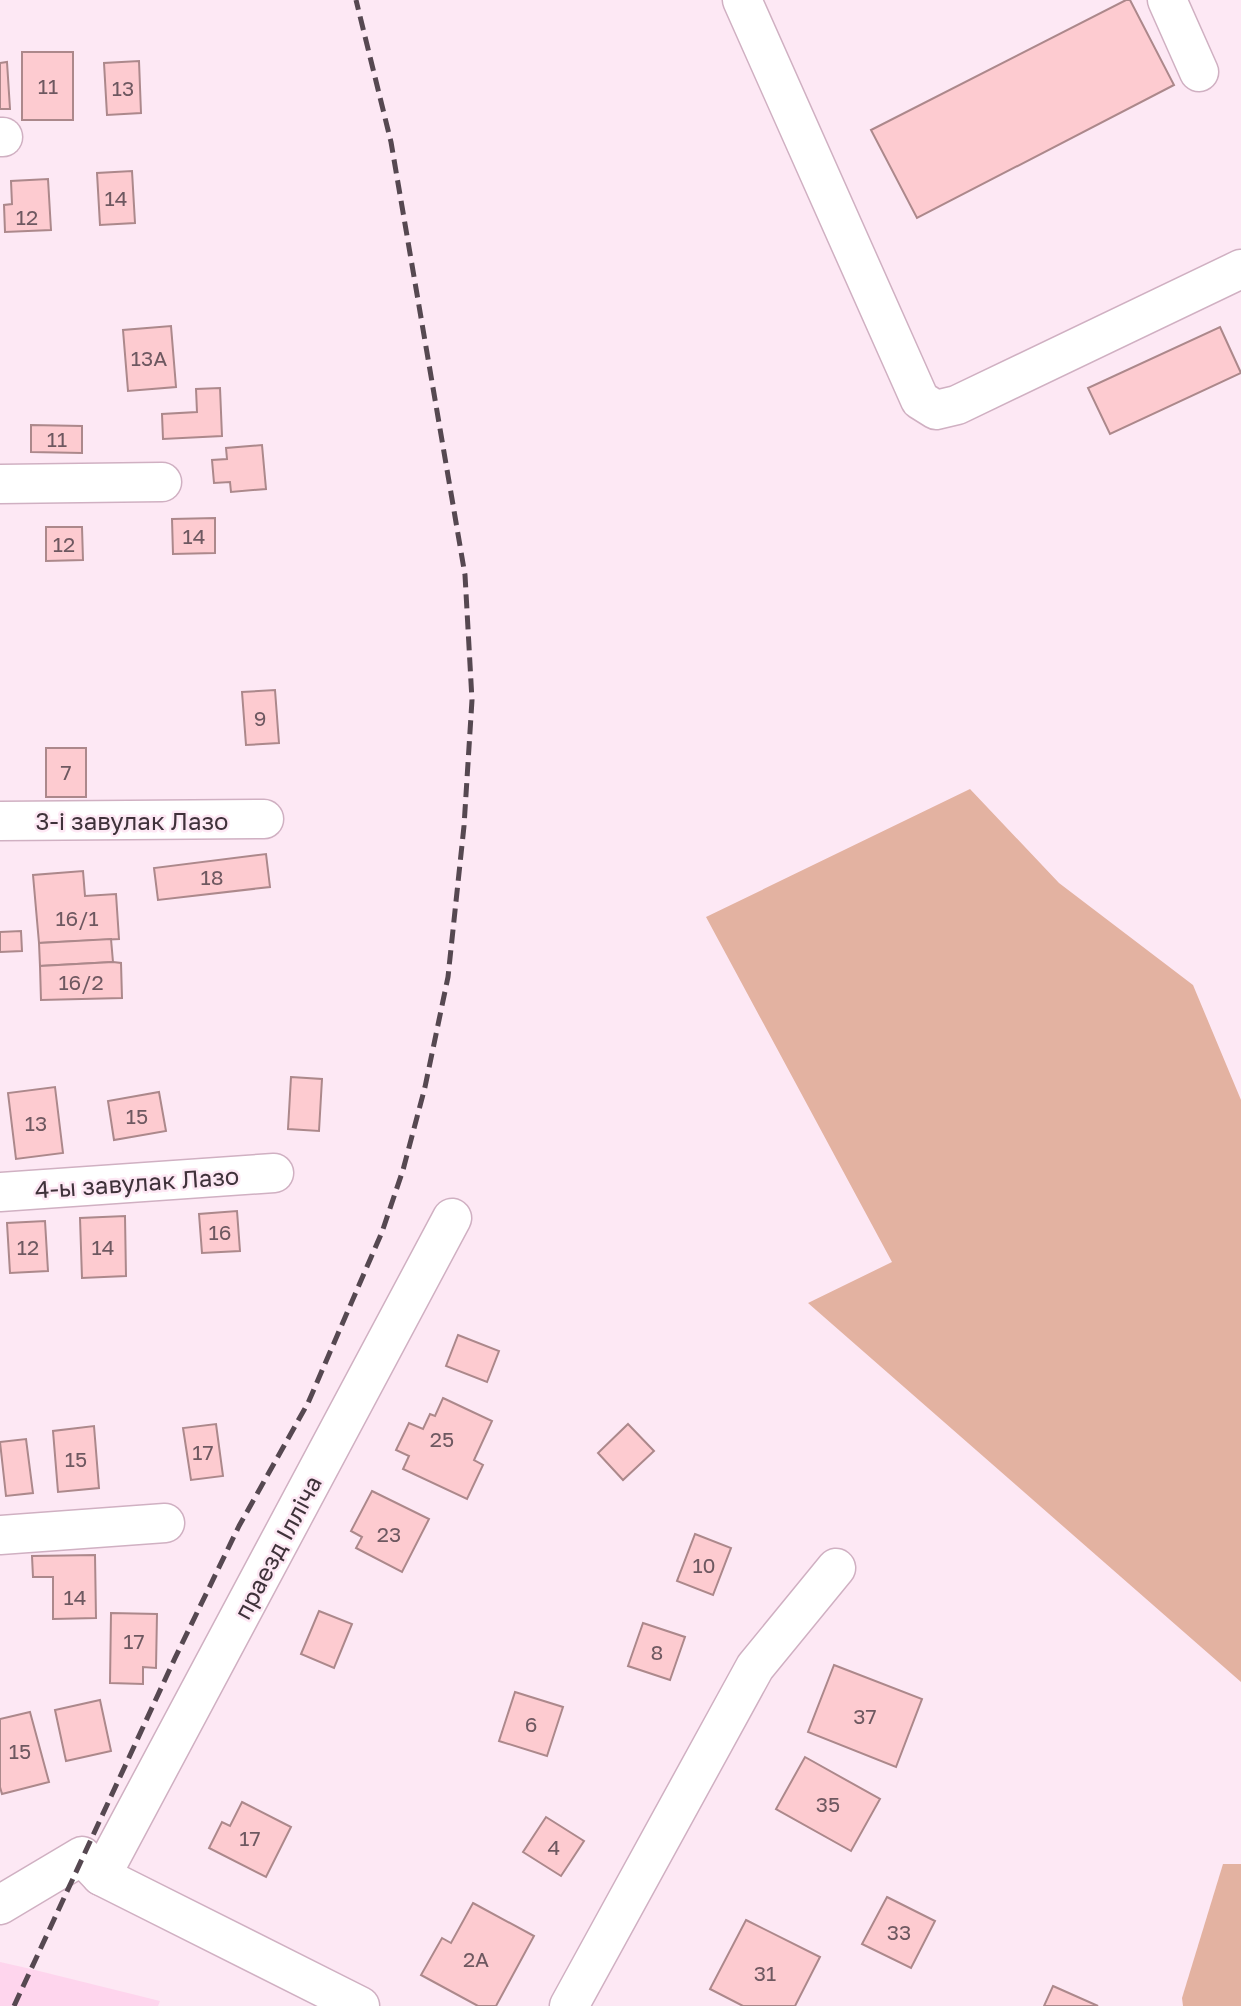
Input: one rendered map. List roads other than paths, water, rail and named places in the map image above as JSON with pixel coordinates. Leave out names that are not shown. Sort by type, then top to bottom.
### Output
[{"type":"street","points":[[742,0],[920,400],[936,410],[957,405],[1241,269]]},
{"type":"street","points":[[1167,0],[1199,72]]},
{"type":"street","points":[[0,484],[162,482]]},
{"type":"street","name":"3-і завулак Лазо","points":[[0,821],[264,819]]},
{"type":"street","name":"4-ы завулак Лазо","points":[[0,1192],[274,1173]]},
{"type":"street","name":"праезд Ілліча","points":[[92,1866],[452,1218]]},
{"type":"street","points":[[0,1535],[165,1523]]},
{"type":"street","points":[[569,2006],[755,1667],[836,1568]]},
{"type":"street","points":[[0,1905],[92,1866],[360,2006]]},
{"type":"railway","points":[[14,2006],[239,1526],[308,1403],[382,1232],[403,1170],[425,1087],[448,977],[464,826],[472,700],[465,575],[391,142],[356,0]]}]
